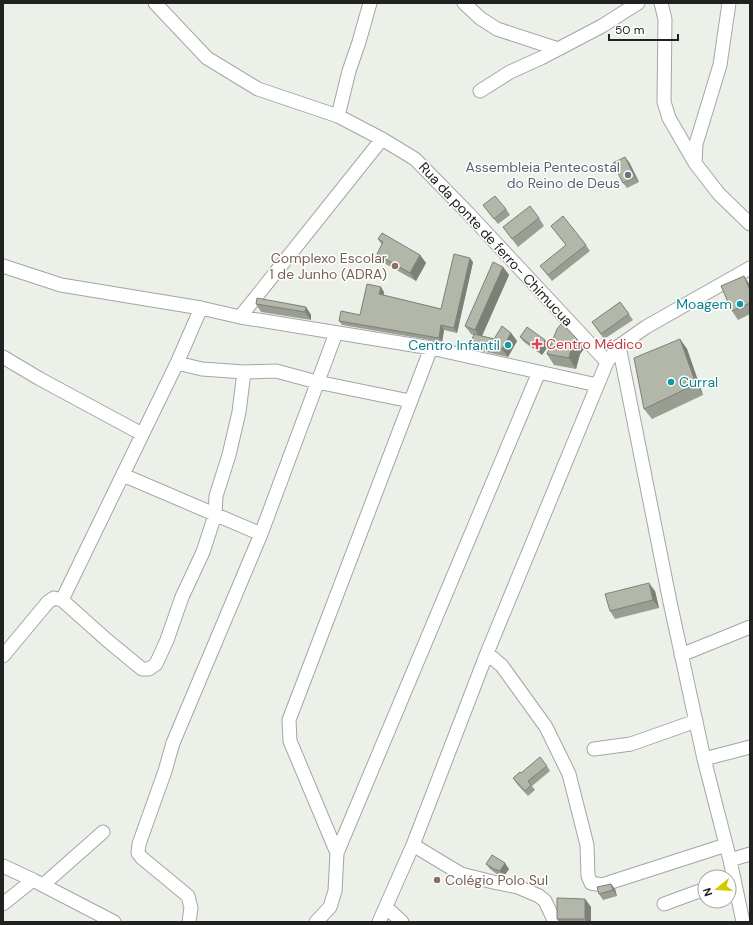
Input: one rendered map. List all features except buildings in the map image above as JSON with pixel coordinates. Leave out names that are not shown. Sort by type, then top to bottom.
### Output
[{"type":"street","name":"Rua da ponte de ferro- Chimucua","points":[[155,3],[207,58],[258,89],[338,116],[382,139],[415,159],[467,212],[607,362]]},
{"type":"street","points":[[338,116],[346,81],[370,3]]},
{"type":"street","points":[[464,3],[480,18],[498,28],[558,49]]},
{"type":"street","points":[[480,91],[510,72],[602,26],[638,3]]},
{"type":"street","points":[[661,3],[665,19],[664,102],[669,118],[695,163],[719,194],[750,224]]},
{"type":"street","points":[[695,163],[696,144],[720,65],[729,3]]},
{"type":"street","points":[[240,317],[382,139]]},
{"type":"street","points":[[3,266],[61,285],[200,308],[240,317],[431,348],[597,385]]},
{"type":"street","points":[[379,922],[413,846],[487,653],[607,362],[619,346],[646,328],[750,268]]},
{"type":"street","points":[[62,600],[177,363],[200,308]]},
{"type":"street","points":[[190,922],[191,908],[188,896],[142,858],[138,853],[139,844],[182,721],[261,534],[336,333]]},
{"type":"street","points":[[619,346],[681,655],[704,759],[730,860],[731,869]]},
{"type":"street","points":[[337,853],[290,741],[288,720],[431,348]]},
{"type":"street","points":[[3,357],[40,379],[142,434]]},
{"type":"street","points":[[177,363],[202,369],[244,372],[276,371],[317,382],[410,401]]},
{"type":"street","points":[[3,656],[48,602],[54,598],[62,600],[142,669],[149,670],[156,664],[167,640],[182,597],[203,552],[215,514],[216,496],[229,455],[239,412],[244,372]]},
{"type":"street","points":[[316,922],[330,907],[335,891],[337,853],[539,372]]},
{"type":"street","points":[[123,475],[261,534]]},
{"type":"street","points":[[681,655],[750,627]]},
{"type":"street","points":[[487,653],[502,666],[546,727],[569,774],[587,844],[588,876],[591,883],[602,885],[726,845]]},
{"type":"street","points":[[594,749],[631,744],[696,721]]},
{"type":"street","points":[[704,759],[750,747]]},
{"type":"street","points":[[3,904],[38,882],[103,832]]},
{"type":"street","points":[[413,846],[461,874],[518,887],[539,896],[545,901],[556,922]]},
{"type":"street","points":[[730,860],[750,854]]},
{"type":"street","points":[[3,866],[38,882],[114,922]]},
{"type":"street","points":[[664,904],[697,892]]},
{"type":"street","points":[[737,899],[743,922]]},
{"type":"street","points":[[386,907],[402,922]]},
{"type":"place","name":"Assembleia Pentecostal do Reino de Deus","points":[[628,175]]},
{"type":"place","name":"Complexo Escolar 1 de Junho (ADRA)","points":[[395,266]]},
{"type":"place","name":"Moagem","points":[[740,304]]},
{"type":"place","name":"Centro Médico","points":[[537,344]]},
{"type":"place","name":"Centro Infantil","points":[[508,345]]},
{"type":"place","name":"Curral","points":[[671,382]]},
{"type":"place","name":"Colégio Polo Sul","points":[[437,880]]}]
